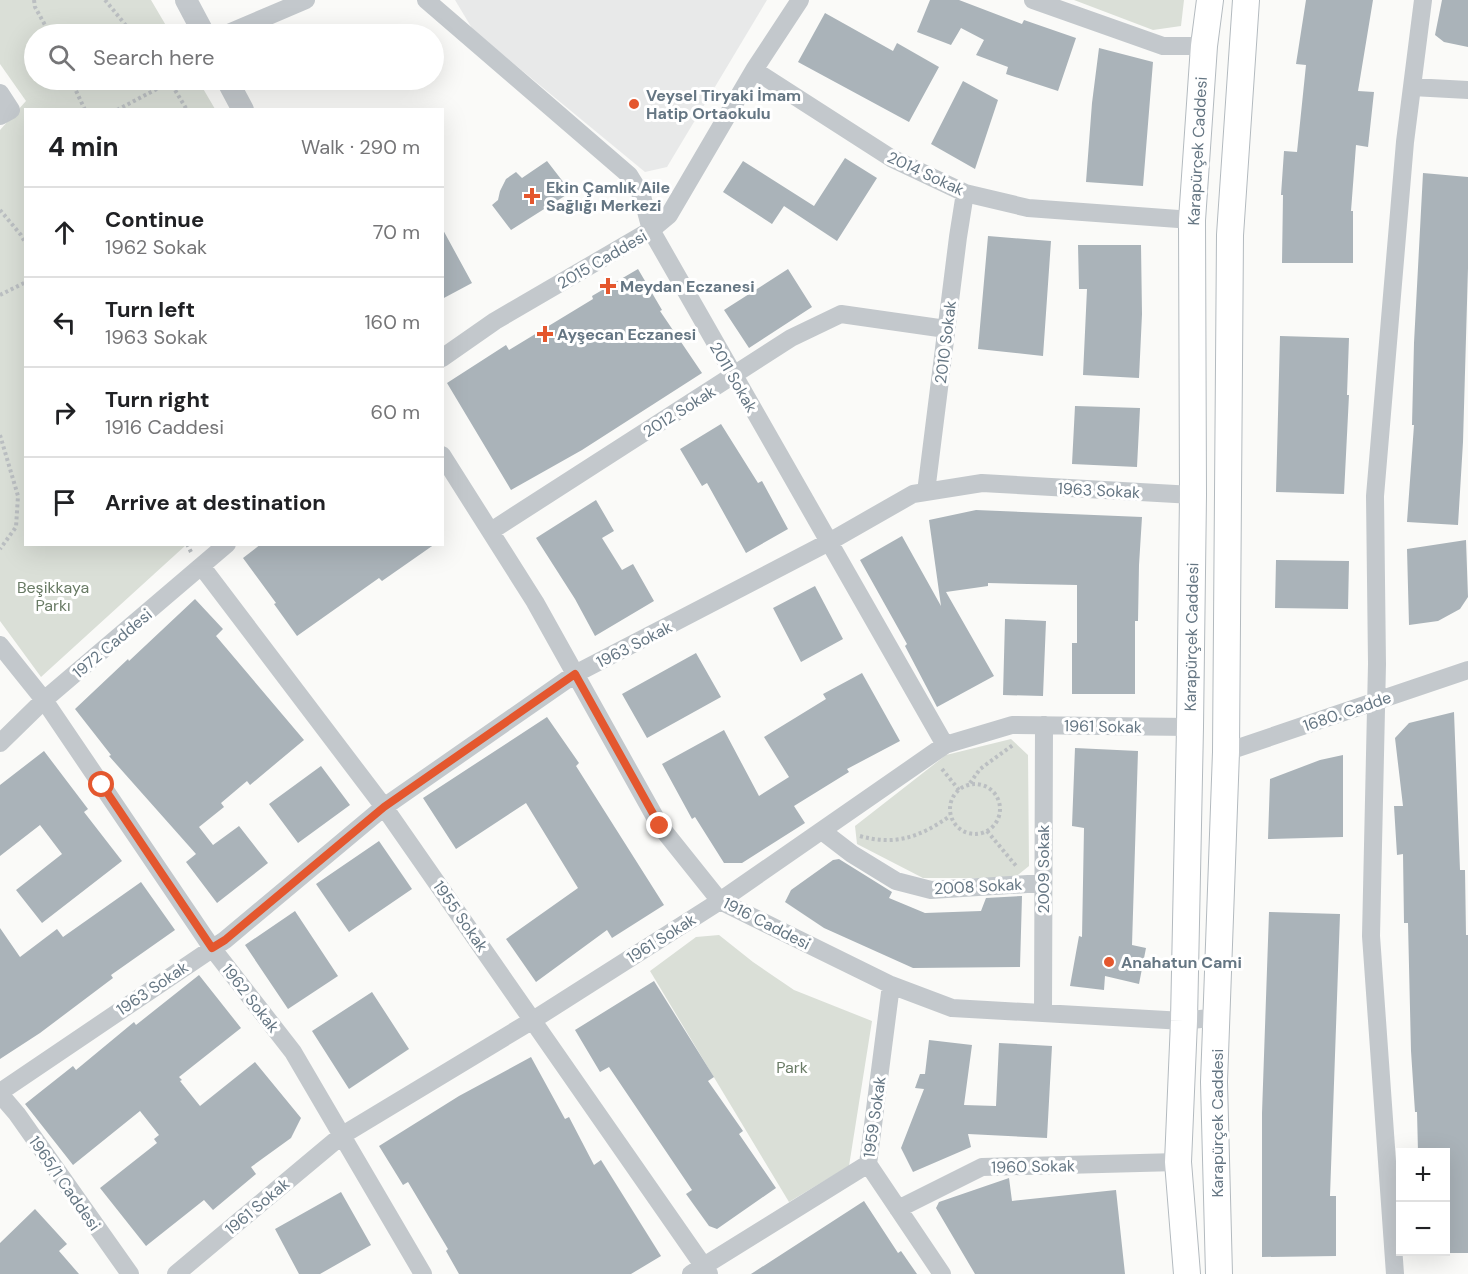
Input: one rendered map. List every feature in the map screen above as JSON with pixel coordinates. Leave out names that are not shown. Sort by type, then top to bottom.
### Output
[{"type":"main road","name":"Karapürçek Caddesi","points":[[1187,1274],[1178,1162],[1184,1021],[1190,727],[1193,495],[1192,220],[1204,46],[1210,0]]},
{"type":"main road","name":"Karapürçek Caddesi","points":[[1219,1274],[1214,1082],[1226,752],[1230,235],[1246,0]]},
{"type":"street","points":[[186,0],[199,24]]},
{"type":"street","points":[[250,24],[306,0]]},
{"type":"street","name":"2011 Sokak","points":[[426,0],[629,175],[642,196],[651,230],[829,542],[938,750]]},
{"type":"street","name":"2015 Caddesi","points":[[444,357],[495,321],[651,230],[669,215],[754,70],[800,0]]},
{"type":"street","points":[[1033,0],[1163,46],[1204,46]]},
{"type":"street","points":[[1395,1274],[1371,936],[1376,701],[1374,496],[1405,142],[1424,0]]},
{"type":"street","name":"2014 Sokak","points":[[754,70],[891,158],[965,193],[1028,208],[1192,220]]},
{"type":"street","points":[[1412,87],[1468,90]]},
{"type":"street","points":[[232,90],[242,108]]},
{"type":"street","points":[[0,93],[6,113]]},
{"type":"street","name":"2010 Sokak","points":[[926,492],[965,193]]},
{"type":"street","name":"2012 Sokak","points":[[491,531],[791,338],[841,314],[946,329]]},
{"type":"street","name":"1916 Caddesi","points":[[444,458],[535,602],[660,826],[720,901],[891,985],[952,1008],[1184,1021],[1217,1017]]},
{"type":"street","name":"1963 Sokak","points":[[0,1093],[225,940],[384,807],[575,674],[829,542],[913,494],[982,483],[1193,495]]},
{"type":"street","name":"1972 Caddesi","points":[[0,743],[44,700],[225,546]]},
{"type":"street","name":"1955 Sokak","points":[[202,567],[384,807],[533,1020],[701,1271]]},
{"type":"street","name":"1962 Sokak","points":[[0,645],[44,700],[212,948],[293,1052],[423,1274]]},
{"type":"street","name":"1680. Cadde","points":[[1226,752],[1468,670]]},
{"type":"street","name":"1961 Sokak","points":[[176,1274],[341,1136],[533,1020],[720,901],[938,750],[1012,725],[1190,727]]},
{"type":"street","name":"2009 Sokak","points":[[1042,1013],[1037,883],[1044,725]]},
{"type":"street","name":"2008 Sokak","points":[[826,828],[852,854],[896,881],[931,890],[1037,883]]},
{"type":"street","name":"1959 Sokak","points":[[701,1271],[868,1164],[891,985]]},
{"type":"street","name":"1965/1 Caddesi","points":[[0,1093],[130,1274]]},
{"type":"street","name":"1960 Sokak","points":[[898,1209],[982,1167],[1178,1162]]},
{"type":"street","points":[[868,1164],[942,1274]]},
{"type":"path","points":[[34,0],[35,7],[44,24]]},
{"type":"path","points":[[105,0],[125,24]]},
{"type":"path","points":[[76,90],[84,108]]},
{"type":"path","points":[[121,108],[154,90]]},
{"type":"path","points":[[175,90],[186,108]]},
{"type":"path","points":[[0,210],[24,240]]},
{"type":"path","points":[[0,295],[24,283]]},
{"type":"path","points":[[0,435],[18,496],[16,527],[0,549]]},
{"type":"path","points":[[969,784],[986,786],[998,798],[999,814],[996,822],[987,831],[975,835],[960,830],[950,816],[951,800],[959,789],[969,784],[980,769],[1044,725]]},
{"type":"path","points":[[938,750],[959,789]]},
{"type":"path","points":[[826,828],[889,841],[907,838],[935,827],[950,816]]},
{"type":"path","points":[[987,831],[1037,883]]},
{"type":"shaded area","name":"Veysel Tiryaki İmam Hatip Ortaokulu","points":[[455,0],[767,0],[667,167],[645,172],[473,30]]},
{"type":"green space","name":"Beşikkaya Parkı","points":[[0,0],[151,0],[165,24],[24,24],[24,90],[204,90],[214,108],[24,108],[24,546],[185,546],[41,677],[0,621],[0,130],[26,101],[0,64]]},
{"type":"green space","points":[[1074,0],[1184,0],[1181,26],[1153,30]]},
{"type":"green space","points":[[1011,739],[1028,755],[1029,866],[1014,878],[923,878],[857,844],[855,826],[946,755]]},
{"type":"green space","name":"Park","points":[[719,935],[794,990],[872,1021],[849,1166],[789,1202],[650,971],[696,937]]},
{"type":"building","points":[[930,0],[959,0],[1022,24],[1024,20],[1076,38],[1058,91],[1006,74],[1008,67],[976,55],[984,40],[961,28],[951,45],[917,32]]},
{"type":"building","points":[[1306,0],[1373,0],[1358,91],[1374,92],[1368,147],[1356,145],[1351,211],[1353,211],[1353,263],[1282,263],[1283,195],[1281,195],[1284,151],[1297,152],[1306,65],[1296,64]]},
{"type":"building","points":[[1442,0],[1468,0],[1468,47],[1444,42],[1435,35]]},
{"type":"building","points":[[825,13],[893,51],[897,43],[939,67],[909,122],[798,62]]},
{"type":"building","points":[[1099,48],[1153,62],[1143,186],[1086,182]]},
{"type":"building","points":[[963,81],[998,100],[975,169],[931,144]]},
{"type":"building","points":[[845,158],[877,178],[837,241],[784,206],[772,224],[723,192],[743,161],[814,206]]},
{"type":"building","name":"Ekin Çamlık Aile Sağlığı Merkezi","points":[[547,161],[571,192],[511,230],[492,205],[498,200],[506,179],[516,172],[522,178]]},
{"type":"building","points":[[1423,173],[1468,177],[1463,442],[1458,525],[1407,522],[1414,425],[1412,425],[1414,343]]},
{"type":"building","points":[[444,232],[472,283],[444,298]]},
{"type":"building","points":[[988,236],[1051,241],[1043,356],[978,349]]},
{"type":"building","points":[[1078,245],[1141,245],[1142,314],[1139,378],[1083,375],[1087,289],[1079,289]]},
{"type":"building","points":[[638,269],[662,310],[660,311],[702,373],[582,450],[511,490],[447,383],[506,345],[509,350]]},
{"type":"building","points":[[788,269],[812,307],[749,348],[724,310]]},
{"type":"building","points":[[1280,336],[1349,338],[1347,395],[1349,395],[1344,494],[1276,492]]},
{"type":"building","points":[[1075,406],[1140,408],[1137,467],[1072,464]]},
{"type":"building","points":[[721,424],[758,483],[762,481],[788,529],[746,553],[707,483],[702,486],[680,449]]},
{"type":"building","points":[[596,500],[614,531],[602,538],[622,570],[633,564],[654,601],[595,636],[575,599],[536,538]]},
{"type":"building","points":[[976,510],[1142,517],[1138,621],[1135,621],[1135,694],[1072,694],[1072,643],[1077,643],[1077,585],[988,583],[988,586],[946,592],[994,676],[937,707],[905,646],[907,644],[860,560],[902,536],[941,606],[929,520]]},
{"type":"building","points":[[1466,540],[1468,597],[1460,609],[1438,621],[1409,625],[1407,549]]},
{"type":"building","points":[[258,546],[432,546],[382,581],[379,578],[297,636],[243,558]]},
{"type":"building","points":[[1276,560],[1349,561],[1348,609],[1275,608]]},
{"type":"building","points":[[815,586],[843,639],[801,662],[773,608]]},
{"type":"building","points":[[195,599],[223,629],[216,636],[304,740],[250,785],[247,781],[221,803],[224,807],[199,827],[213,845],[239,826],[268,863],[217,903],[186,862],[196,854],[109,756],[111,755],[75,709]]},
{"type":"building","points":[[1005,619],[1046,621],[1043,696],[1003,695]]},
{"type":"building","points":[[696,653],[721,697],[647,738],[622,694]]},
{"type":"building","points":[[862,673],[900,741],[847,769],[849,772],[794,806],[805,823],[742,863],[724,863],[695,817],[692,819],[662,764],[724,730],[759,796],[789,777],[764,737],[826,699],[823,694]]},
{"type":"building","points":[[1454,712],[1460,870],[1465,870],[1466,935],[1468,935],[1468,1253],[1450,1253],[1450,1148],[1418,1148],[1411,1051],[1408,923],[1404,923],[1403,854],[1397,855],[1394,806],[1403,806],[1395,738],[1409,723]]},
{"type":"building","points":[[547,717],[579,763],[576,766],[664,905],[612,938],[607,930],[536,982],[506,939],[578,888],[526,803],[456,849],[423,798]]},
{"type":"building","points":[[1075,748],[1138,751],[1132,945],[1146,948],[1139,984],[1105,976],[1104,990],[1070,986],[1079,936],[1082,937],[1084,828],[1072,826]]},
{"type":"building","points":[[44,751],[88,809],[84,812],[122,861],[42,923],[16,890],[62,854],[40,825],[0,856],[0,785]]},
{"type":"building","points":[[1343,755],[1343,837],[1268,839],[1270,779],[1320,760]]},
{"type":"building","points":[[321,766],[350,805],[298,843],[269,804]]},
{"type":"building","points":[[379,841],[412,889],[349,932],[316,884]]},
{"type":"building","points":[[839,859],[892,892],[889,898],[925,913],[981,911],[986,898],[1022,896],[1020,967],[913,968],[824,928],[785,902],[791,890],[833,860]]},
{"type":"building","points":[[141,882],[175,930],[111,975],[113,978],[40,1033],[0,1059],[0,928],[20,957],[57,929],[63,937]]},
{"type":"building","points":[[295,911],[338,976],[288,1009],[245,945]]},
{"type":"building","points":[[1269,912],[1340,914],[1330,1196],[1336,1196],[1336,1256],[1262,1257],[1262,1113]]},
{"type":"building","points":[[199,975],[241,1028],[179,1077],[182,1080],[180,1081],[200,1106],[255,1062],[301,1118],[291,1138],[251,1167],[256,1174],[213,1210],[204,1200],[146,1246],[100,1188],[157,1143],[154,1139],[159,1135],[140,1111],[73,1165],[25,1104],[73,1066],[76,1070],[134,1022],[136,1025]]},
{"type":"building","points":[[654,981],[714,1077],[708,1081],[743,1131],[739,1134],[776,1188],[717,1229],[709,1226],[686,1194],[692,1190],[609,1067],[600,1072],[575,1030]]},
{"type":"building","points":[[372,992],[409,1049],[349,1089],[312,1031]]},
{"type":"building","points":[[929,1040],[972,1045],[964,1105],[996,1106],[999,1043],[1052,1046],[1047,1138],[968,1134],[971,1147],[913,1172],[901,1148],[924,1089],[915,1088],[920,1074],[925,1074]]},
{"type":"building","points":[[531,1057],[565,1119],[569,1117],[594,1165],[601,1160],[661,1256],[631,1274],[459,1274],[446,1251],[448,1249],[408,1182],[403,1185],[379,1146],[459,1096]]},
{"type":"building","points":[[1009,1178],[1012,1201],[1116,1190],[1125,1274],[975,1274],[936,1208],[939,1202]]},
{"type":"building","points":[[341,1192],[371,1245],[320,1274],[299,1274],[275,1229]]},
{"type":"building","points":[[864,1201],[898,1253],[901,1251],[917,1274],[751,1274]]},
{"type":"building","points":[[35,1209],[67,1244],[59,1251],[79,1274],[0,1274],[0,1243]]},
{"type":"place","name":"Veysel Tiryaki İmam Hatip Ortaokulu","points":[[634,104]]},
{"type":"place","name":"Ekin Çamlık Aile Sağlığı Merkezi","points":[[532,196]]},
{"type":"place","name":"Meydan Eczanesi","points":[[608,286]]},
{"type":"place","name":"Ayşecan Eczanesi","points":[[545,334]]},
{"type":"place","name":"Anahatun Cami","points":[[1109,962]]},
{"type":"route","points":[[102,785],[212,948],[225,940],[384,807],[575,674],[660,826]]}]
